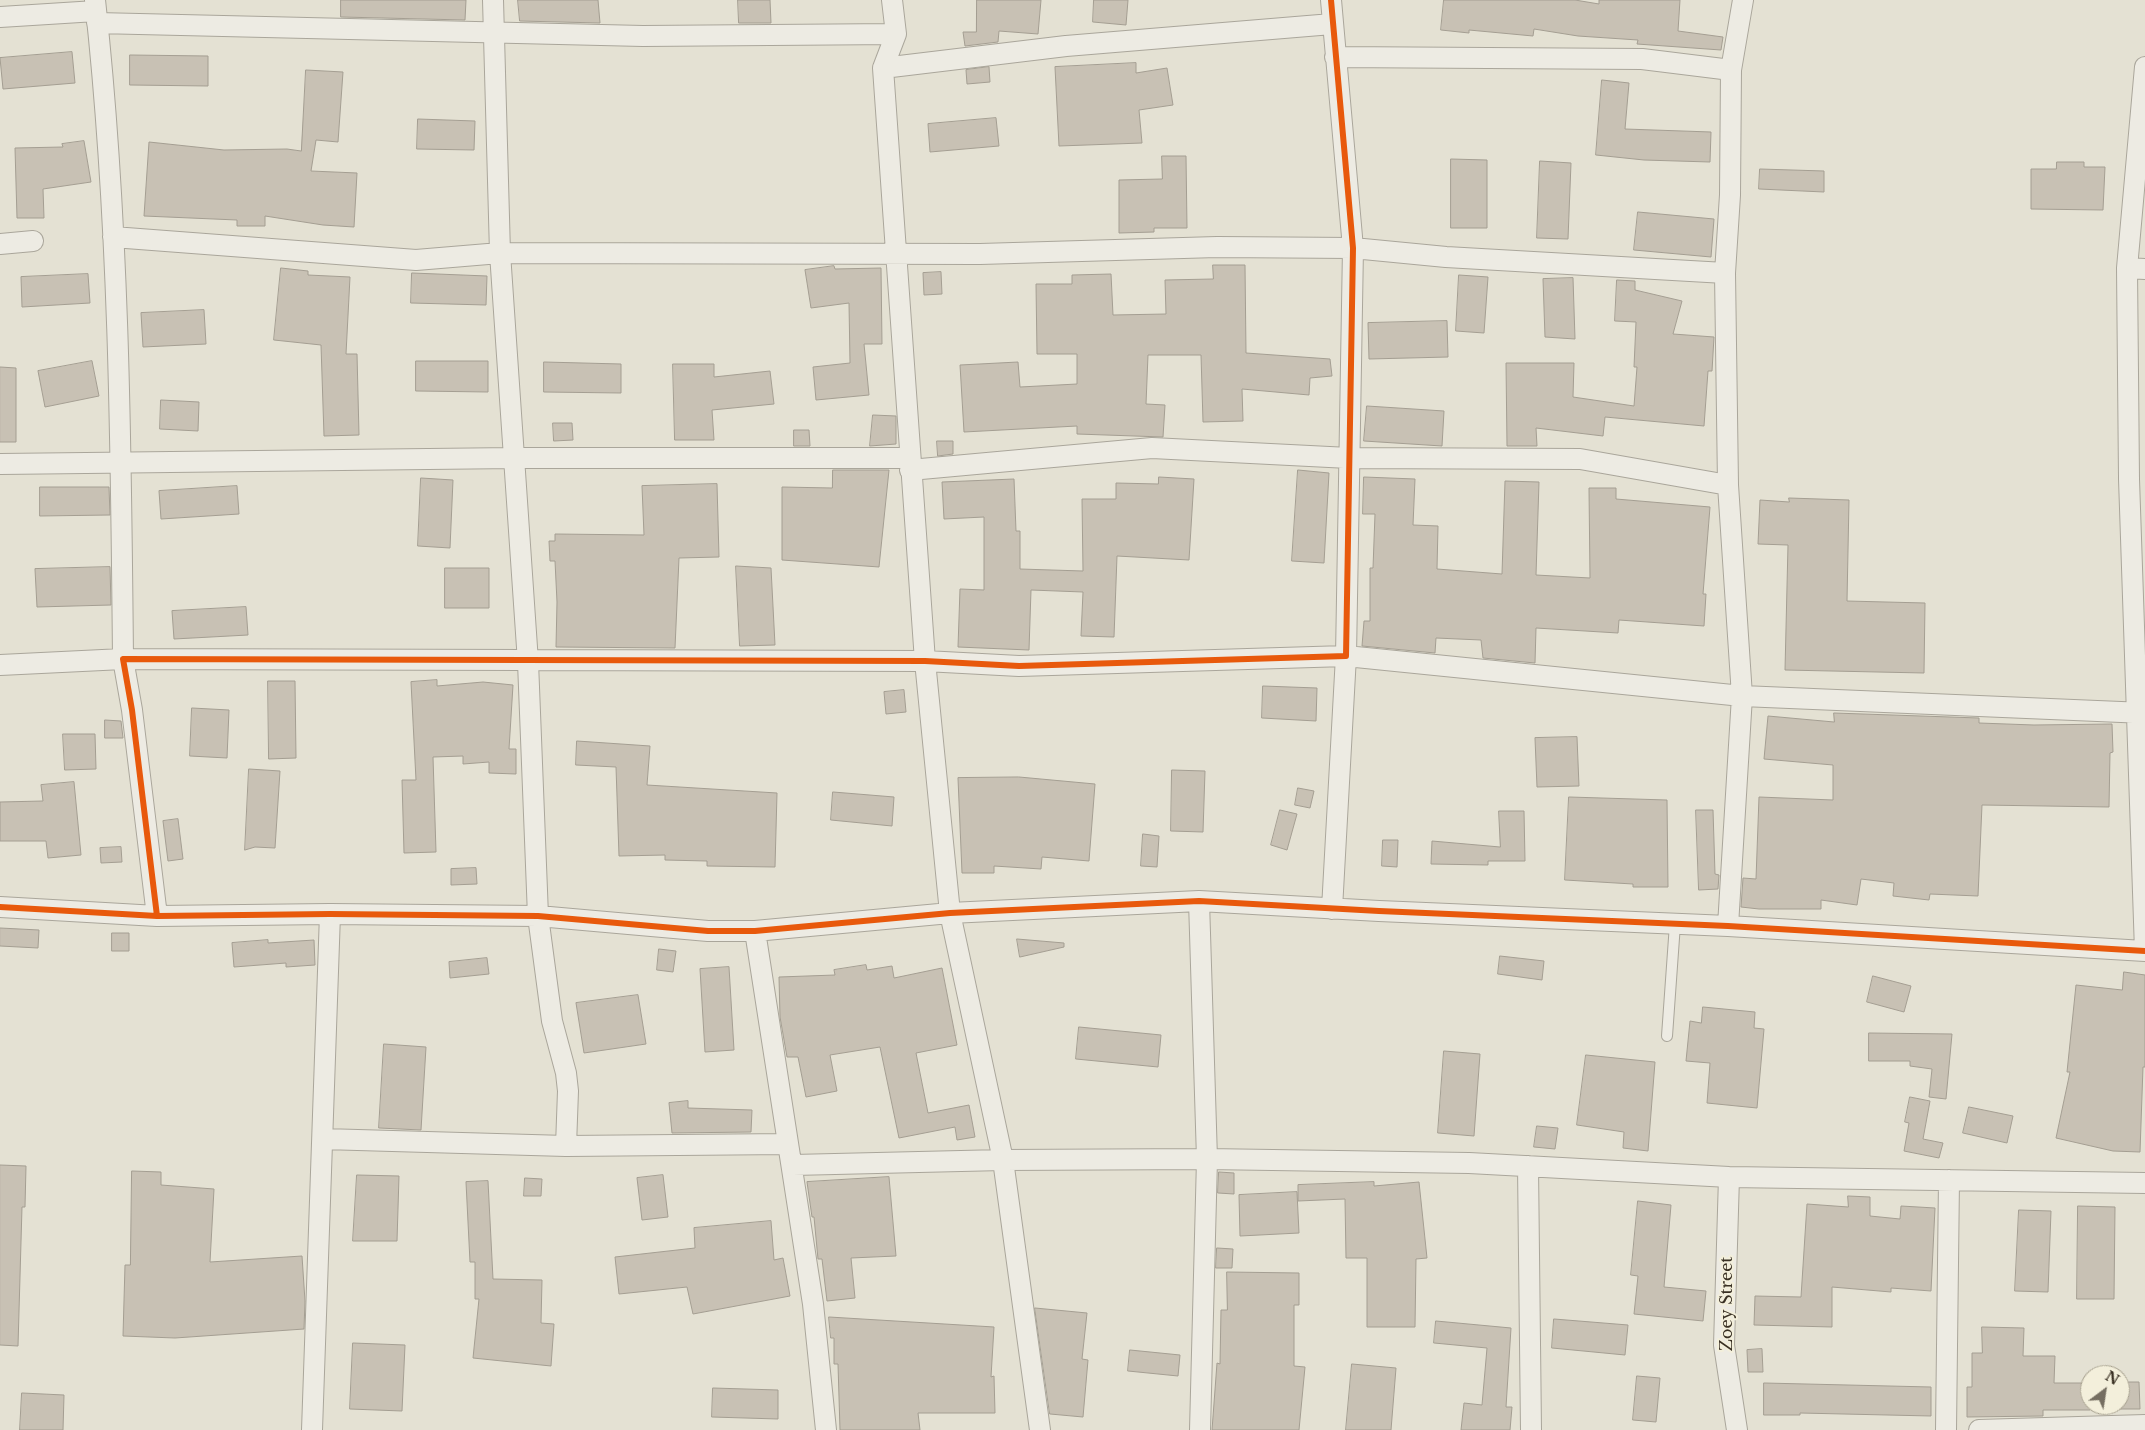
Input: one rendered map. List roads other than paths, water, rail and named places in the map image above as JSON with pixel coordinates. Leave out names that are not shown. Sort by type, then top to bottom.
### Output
[{"type":"street","points":[[493,0],[500,253],[528,662],[538,916],[552,1022],[566,1073],[568,1091],[566,1146]]},
{"type":"street","points":[[892,0],[896,34],[883,68],[925,661],[950,914],[1003,1160],[1040,1430]]},
{"type":"street","points":[[1331,0],[1354,248],[1346,656],[1332,909]]},
{"type":"street","points":[[1728,926],[1742,696],[1728,485],[1725,273],[1730,195],[1731,70],[1743,0]]},
{"type":"street","points":[[96,11],[113,237],[122,462],[123,659],[132,710],[158,916]]},
{"type":"street","points":[[0,17],[96,11],[495,32],[643,36],[896,34]]},
{"type":"street","points":[[883,68],[1066,46],[1332,24]]},
{"type":"street","points":[[1335,57],[1642,59],[1731,70]]},
{"type":"street","points":[[0,907],[158,916],[330,914],[538,916],[708,930],[755,931],[950,914],[1198,901],[1332,909],[1728,926],[2145,951],[2140,713],[2136,269],[2145,68]]},
{"type":"street","points":[[113,237],[416,260],[500,253],[980,254],[1217,247],[1354,248],[1446,256],[1725,273]]},
{"type":"street","points":[[0,244],[33,241]]},
{"type":"street","points":[[0,464],[514,458],[910,464],[1152,448],[1349,458],[1580,459],[1728,485]]},
{"type":"street","points":[[0,665],[123,659],[528,662],[925,661],[1019,666],[1346,656],[1742,696],[2140,713]]},
{"type":"street","points":[[1198,901],[1207,1159],[1200,1430]]},
{"type":"street","points":[[312,1430],[330,914]]},
{"type":"street","points":[[755,931],[813,1304],[826,1430]]},
{"type":"street","points":[[323,1139],[566,1146],[788,1144]]},
{"type":"street","points":[[793,1166],[1003,1160],[1207,1159],[1470,1163],[1729,1177],[2145,1183]]},
{"type":"street","points":[[1528,1166],[1531,1430]]},
{"type":"street","name":"Zoey Street","points":[[1729,1177],[1724,1345],[1738,1430]]},
{"type":"street","points":[[1946,1430],[1949,1180]]},
{"type":"street","points":[[1979,1430],[2145,1425]]},
{"type":"lane","points":[[1667,1036],[1675,924]]}]
